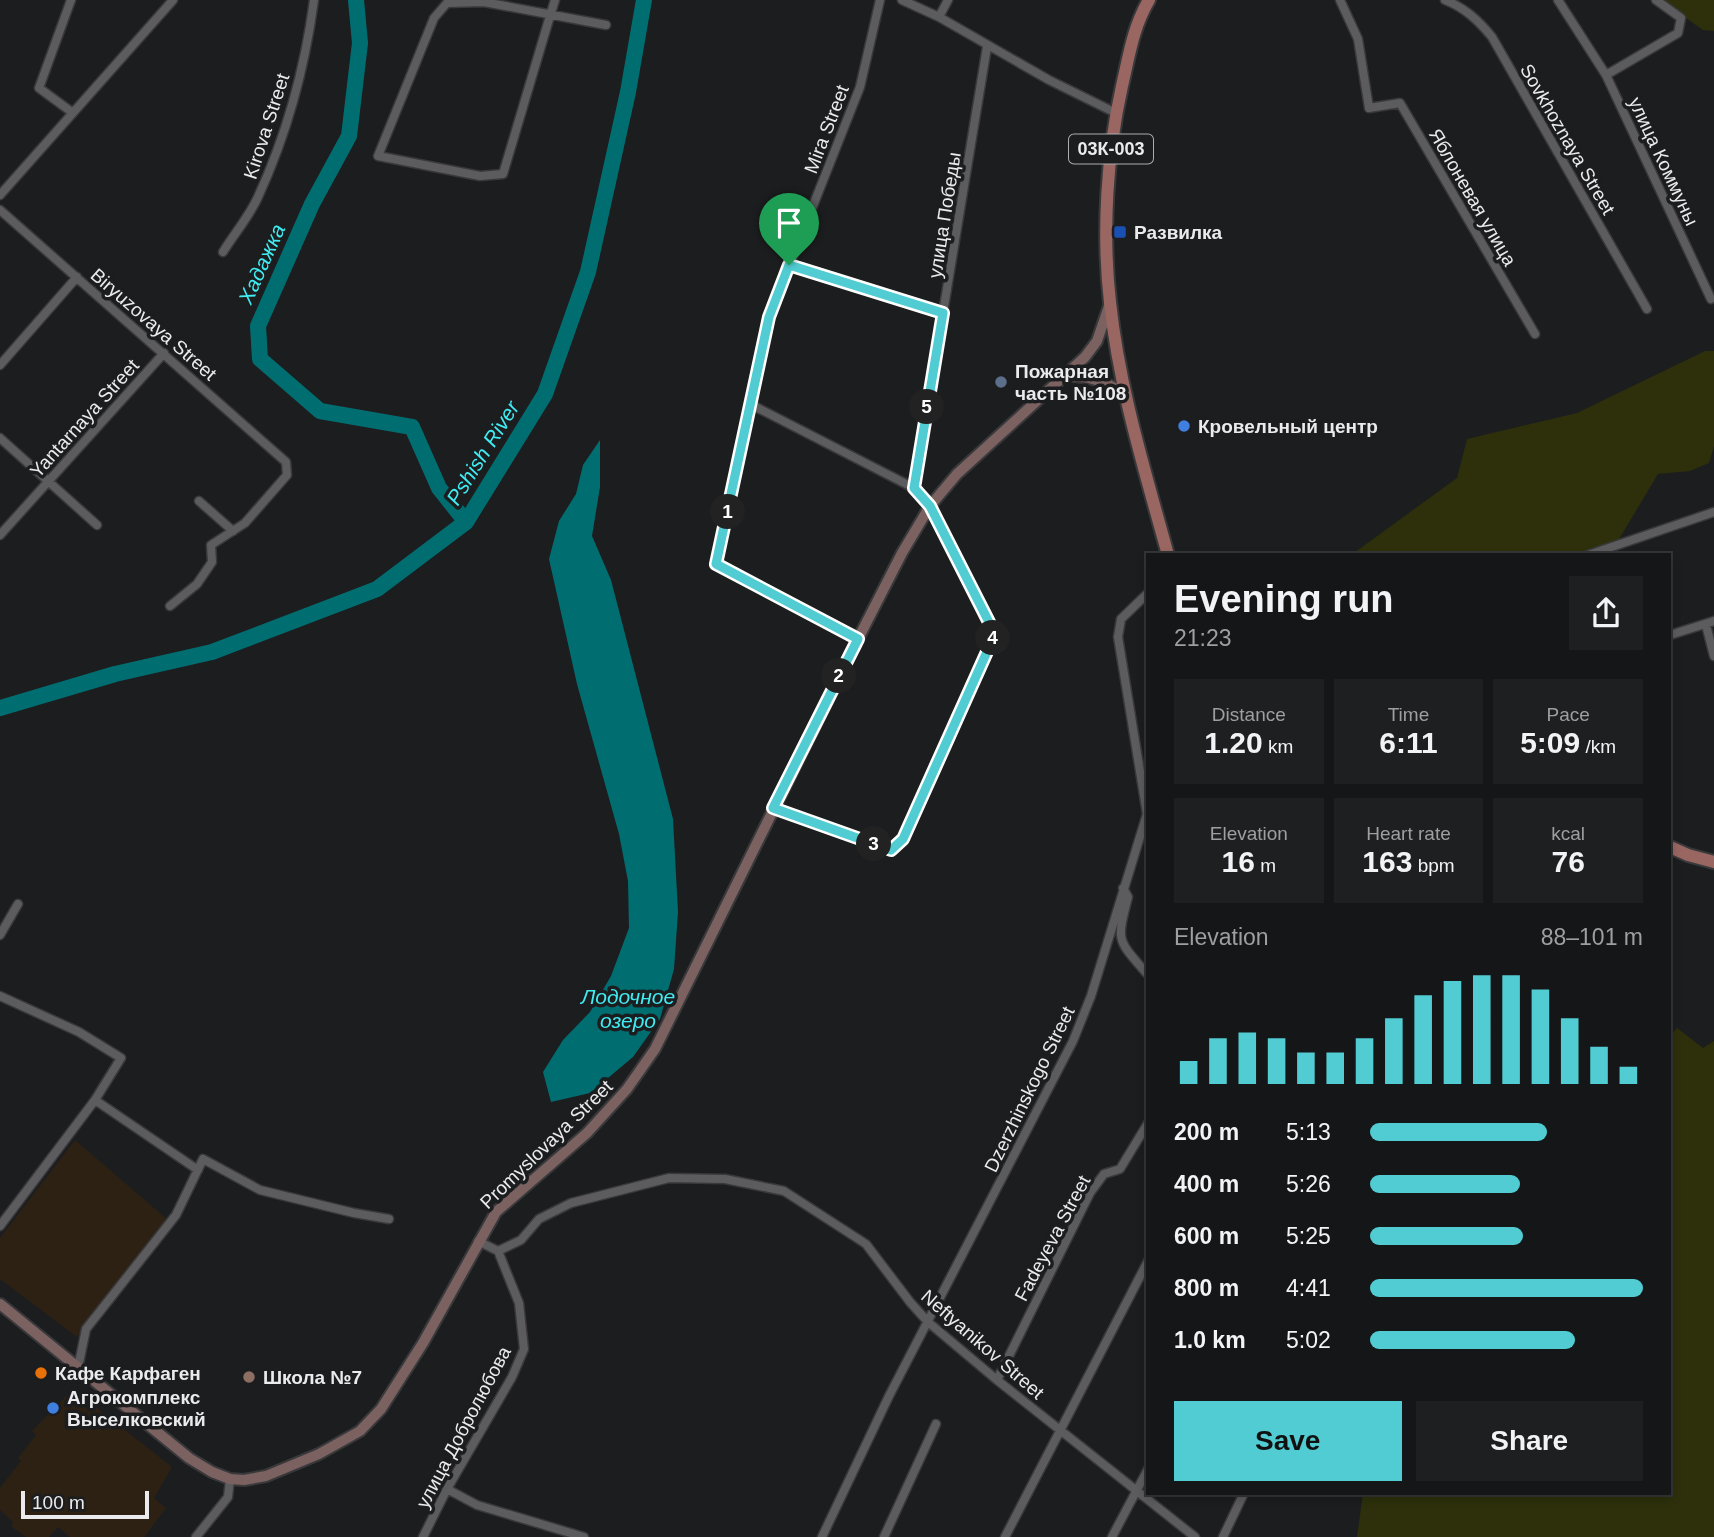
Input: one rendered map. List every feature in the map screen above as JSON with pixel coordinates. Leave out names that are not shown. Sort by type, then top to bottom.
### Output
[{"type":"main road","name":"03К-003","points":[[1149,0],[1134,32],[1116,113],[1108,172],[1110,304],[1126,395],[1167,553]]},
{"type":"main road","name":"Promyslovaya Street","points":[[230,1479],[244,1480],[267,1476],[319,1454],[360,1431],[381,1409],[423,1343],[496,1212],[587,1133],[628,1089],[655,1049],[858,639],[902,553],[930,506],[957,474],[1085,356],[1097,341],[1110,304]]},
{"type":"main road","points":[[1063,376],[1096,378],[1126,395]]},
{"type":"main road","points":[[1671,847],[1714,862]]},
{"type":"main road","points":[[0,1304],[189,1458],[230,1479]]},
{"type":"street","points":[[71,0],[39,88],[73,113]]},
{"type":"street","points":[[0,195],[173,0]]},
{"type":"street","name":"Kirova Street","points":[[223,252],[257,199],[281,136],[296,91],[314,0]]},
{"type":"street","points":[[555,0],[550,16],[503,174],[480,176],[378,156],[434,18],[447,2],[485,1],[550,16],[606,25]]},
{"type":"street","name":"Mira Street","points":[[858,639],[716,564],[769,317],[860,87],[880,0]]},
{"type":"street","points":[[902,0],[939,17],[1048,80],[1116,113]]},
{"type":"street","points":[[939,17],[948,0]]},
{"type":"street","name":"Яблоневая улица","points":[[1340,0],[1358,39],[1369,108],[1400,103],[1535,334]]},
{"type":"street","name":"Sovkhoznaya Street","points":[[1445,0],[1461,6],[1480,22],[1492,37],[1647,309]]},
{"type":"street","name":"улица Коммуны","points":[[1558,0],[1606,75],[1711,299]]},
{"type":"street","points":[[1606,75],[1678,33],[1681,18],[1656,0]]},
{"type":"street","name":"улица Победы","points":[[914,488],[987,47]]},
{"type":"street","name":"Biryuzovaya Street","points":[[0,210],[286,462],[287,475],[245,523],[233,531]]},
{"type":"street","points":[[789,265],[943,313]]},
{"type":"street","points":[[0,365],[77,277]]},
{"type":"street","name":"Yantarnaya Street","points":[[0,535],[164,353]]},
{"type":"street","points":[[752,405],[914,488],[930,506],[995,634],[903,839],[891,850],[773,808]]},
{"type":"street","points":[[0,438],[97,525]]},
{"type":"street","points":[[170,606],[197,584],[212,562],[211,545],[233,531],[199,501]]},
{"type":"street","points":[[1594,553],[1714,513]]},
{"type":"street","name":"Dzerzhinskogo Street","points":[[1146,595],[1121,619],[1118,637],[1146,808]]},
{"type":"street","points":[[1671,635],[1710,623],[1714,656]]},
{"type":"street","name":"Dzerzhinskogo Street","points":[[822,1537],[889,1396],[1073,1041],[1091,996],[1146,817]]},
{"type":"street","points":[[1123,888],[1129,897],[1119,932],[1124,947],[1146,973]]},
{"type":"street","points":[[0,935],[18,904]]},
{"type":"street","points":[[0,996],[79,1032],[121,1058],[95,1100],[0,1226]]},
{"type":"street","points":[[95,1100],[198,1170]]},
{"type":"street","name":"Fadeyeva Street","points":[[997,1380],[1090,1193],[1104,1174],[1120,1169],[1146,1126]]},
{"type":"street","points":[[78,1368],[86,1329],[176,1215],[203,1159],[260,1190],[390,1219]]},
{"type":"street","name":"Neftyanikov Street","points":[[498,1251],[521,1240],[539,1219],[572,1203],[669,1178],[725,1179],[784,1191],[866,1244],[910,1303],[928,1322],[1195,1537]]},
{"type":"street","points":[[478,1241],[498,1251]]},
{"type":"street","name":"улица Добролюбова","points":[[423,1537],[447,1489],[512,1377],[524,1349],[519,1303],[498,1251]]},
{"type":"street","points":[[1005,1537],[1146,1265]]},
{"type":"street","points":[[884,1537],[936,1424]]},
{"type":"street","points":[[1112,1537],[1146,1472]]},
{"type":"street","points":[[196,1537],[228,1497],[230,1479]]},
{"type":"street","points":[[447,1489],[477,1505],[584,1537]]},
{"type":"street","points":[[1223,1537],[1243,1495]]},
{"type":"shaded area","points":[[75,1140],[169,1221],[77,1337],[0,1279],[0,1238]]},
{"type":"shaded area","points":[[73,1389],[172,1467],[154,1498],[166,1508],[144,1537],[70,1537],[58,1527],[49,1537],[26,1537],[12,1527],[13,1522],[0,1510],[0,1488],[21,1461],[18,1458],[36,1435],[32,1431]]},
{"type":"green space","points":[[1661,0],[1714,0],[1714,31],[1703,30]]},
{"type":"green space","points":[[1705,351],[1714,351],[1714,446],[1709,463],[1690,471],[1658,474],[1618,541],[1585,553],[1354,553],[1457,478],[1467,439],[1577,413]]},
{"type":"green space","points":[[1677,1028],[1703,1048],[1714,1041],[1714,1537],[1357,1537],[1363,1495],[1671,1495],[1671,1035]]},
{"type":"water","name":"Лодочное озеро","points":[[600,440],[600,487],[592,536],[611,580],[673,819],[678,912],[674,969],[660,1019],[633,1057],[590,1093],[551,1102],[543,1072],[563,1040],[590,1012],[611,976],[629,928],[628,881],[619,834],[577,684],[549,559],[559,521],[576,494],[583,465]]},
{"type":"waterway","name":"Хадажка","points":[[356,0],[360,43],[349,136],[312,204],[258,326],[260,359],[320,411],[412,427],[439,488],[466,522]]},
{"type":"waterway","name":"Pshish River","points":[[0,708],[115,674],[212,652],[377,589],[466,522],[545,394],[588,272],[628,92],[644,0]]},
{"type":"place","name":"Развилка","points":[[1120,232]]},
{"type":"place","name":"Пожарная часть №108","points":[[1001,382]]},
{"type":"place","name":"Кровельный центр","points":[[1184,426]]},
{"type":"place","name":"Кафе Карфаген","points":[[41,1373]]},
{"type":"place","name":"Школа №7","points":[[249,1377]]},
{"type":"place","name":"Агрокомплекс Выселковский","points":[[53,1408]]},
{"type":"route","points":[[789,265],[943,313],[914,488],[930,506],[995,634],[903,839],[891,850],[773,808],[858,639],[716,564],[769,317],[789,265]]}]
